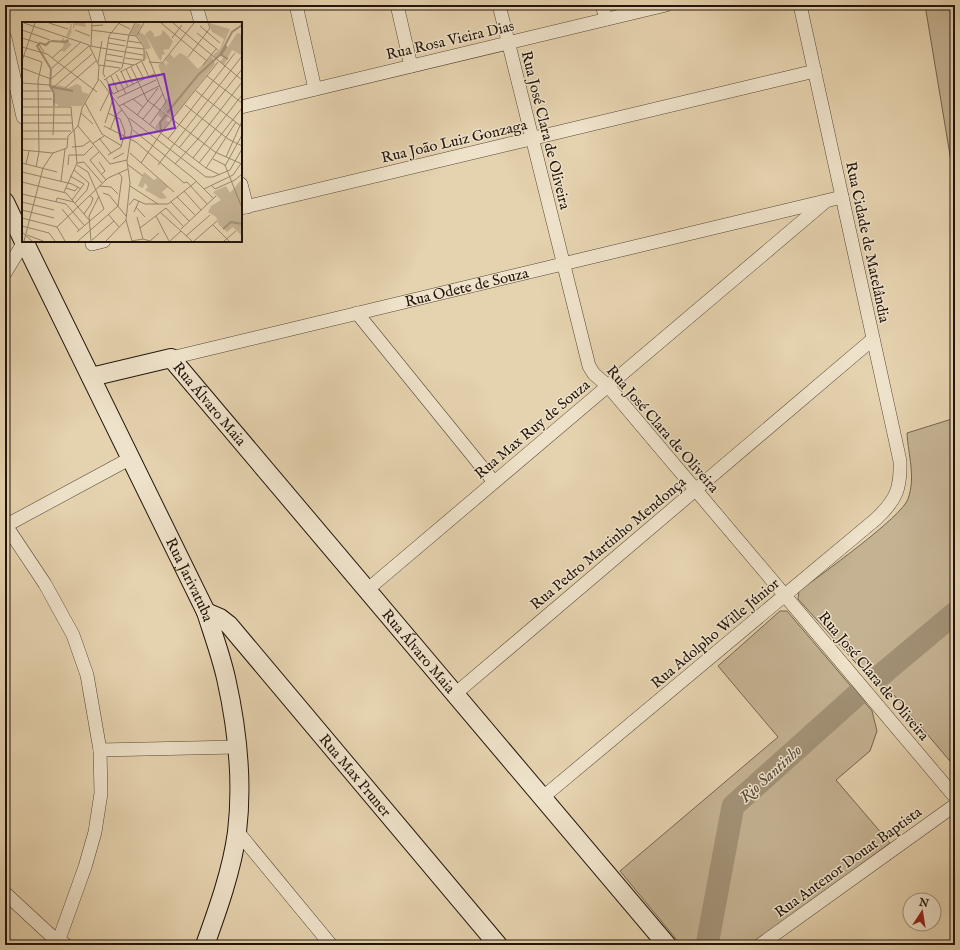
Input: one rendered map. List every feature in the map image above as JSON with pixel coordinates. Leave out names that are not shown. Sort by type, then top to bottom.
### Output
[{"type":"street","points":[[94,5],[99,22]]},
{"type":"street","points":[[196,5],[201,22]]},
{"type":"street","points":[[296,5],[315,89]]},
{"type":"street","points":[[397,5],[411,66]]},
{"type":"street","name":"Rua José Clara de Oliveira","points":[[499,5],[589,366],[594,374],[608,386],[955,797]]},
{"type":"street","points":[[602,5],[606,19]]},
{"type":"street","name":"Rua Rosa Vieira Dias","points":[[242,107],[666,5]]},
{"type":"street","name":"Rua Cidade de Matelândia","points":[[800,5],[900,461],[900,486]]},
{"type":"street","points":[[5,38],[22,113]]},
{"type":"street","name":"Rua João Luiz Gonzaga","points":[[244,207],[815,71]]},
{"type":"street","points":[[242,192],[244,207]]},
{"type":"street","name":"Rua Odete de Souza","points":[[91,377],[842,197]]},
{"type":"street","name":"Rua Max Ruy de Souza","points":[[367,590],[827,200]]},
{"type":"street","name":"Rua Jarivatuba","points":[[5,202],[22,237]]},
{"type":"street","points":[[5,273],[23,242]]},
{"type":"street","name":"Rua Jarivatuba","points":[[24,242],[206,612],[227,679],[236,747],[238,787],[237,831],[226,882],[205,945]]},
{"type":"street","points":[[357,313],[494,482]]},
{"type":"street","name":"Rua Pedro Martinho Mendonça","points":[[455,694],[873,339]]},
{"type":"street","name":"Rua Álvaro Maia","points":[[171,358],[667,945]]},
{"type":"street","points":[[5,893],[61,944],[95,832],[101,793],[100,750],[88,675],[73,635],[45,584],[5,525],[131,458]]},
{"type":"street","name":"Rua Adolpho Wille Júnior","points":[[542,798],[885,511],[894,499],[900,486]]},
{"type":"street","name":"Rua Max Pruner","points":[[206,612],[220,618],[229,625],[498,945]]},
{"type":"street","points":[[100,750],[236,747]]},
{"type":"street","name":"Rua Antenor Douat Baptista","points":[[760,945],[955,804]]},
{"type":"street","points":[[237,831],[331,945]]},
{"type":"shaded area","points":[[925,5],[955,5],[955,185]]},
{"type":"shaded area","points":[[955,418],[955,767],[887,687],[873,682],[798,599],[799,591],[876,532],[902,508],[908,499],[911,482],[911,466],[907,433]]},
{"type":"shaded area","points":[[780,611],[787,611],[872,711],[877,731],[870,751],[836,780],[890,843],[753,945],[681,945],[620,871],[778,737],[718,666]]},
{"type":"waterway","name":"Rio Santinho","points":[[881,675],[955,613]]},
{"type":"waterway","name":"Rio Santinho","points":[[707,945],[733,806],[858,694]]}]
